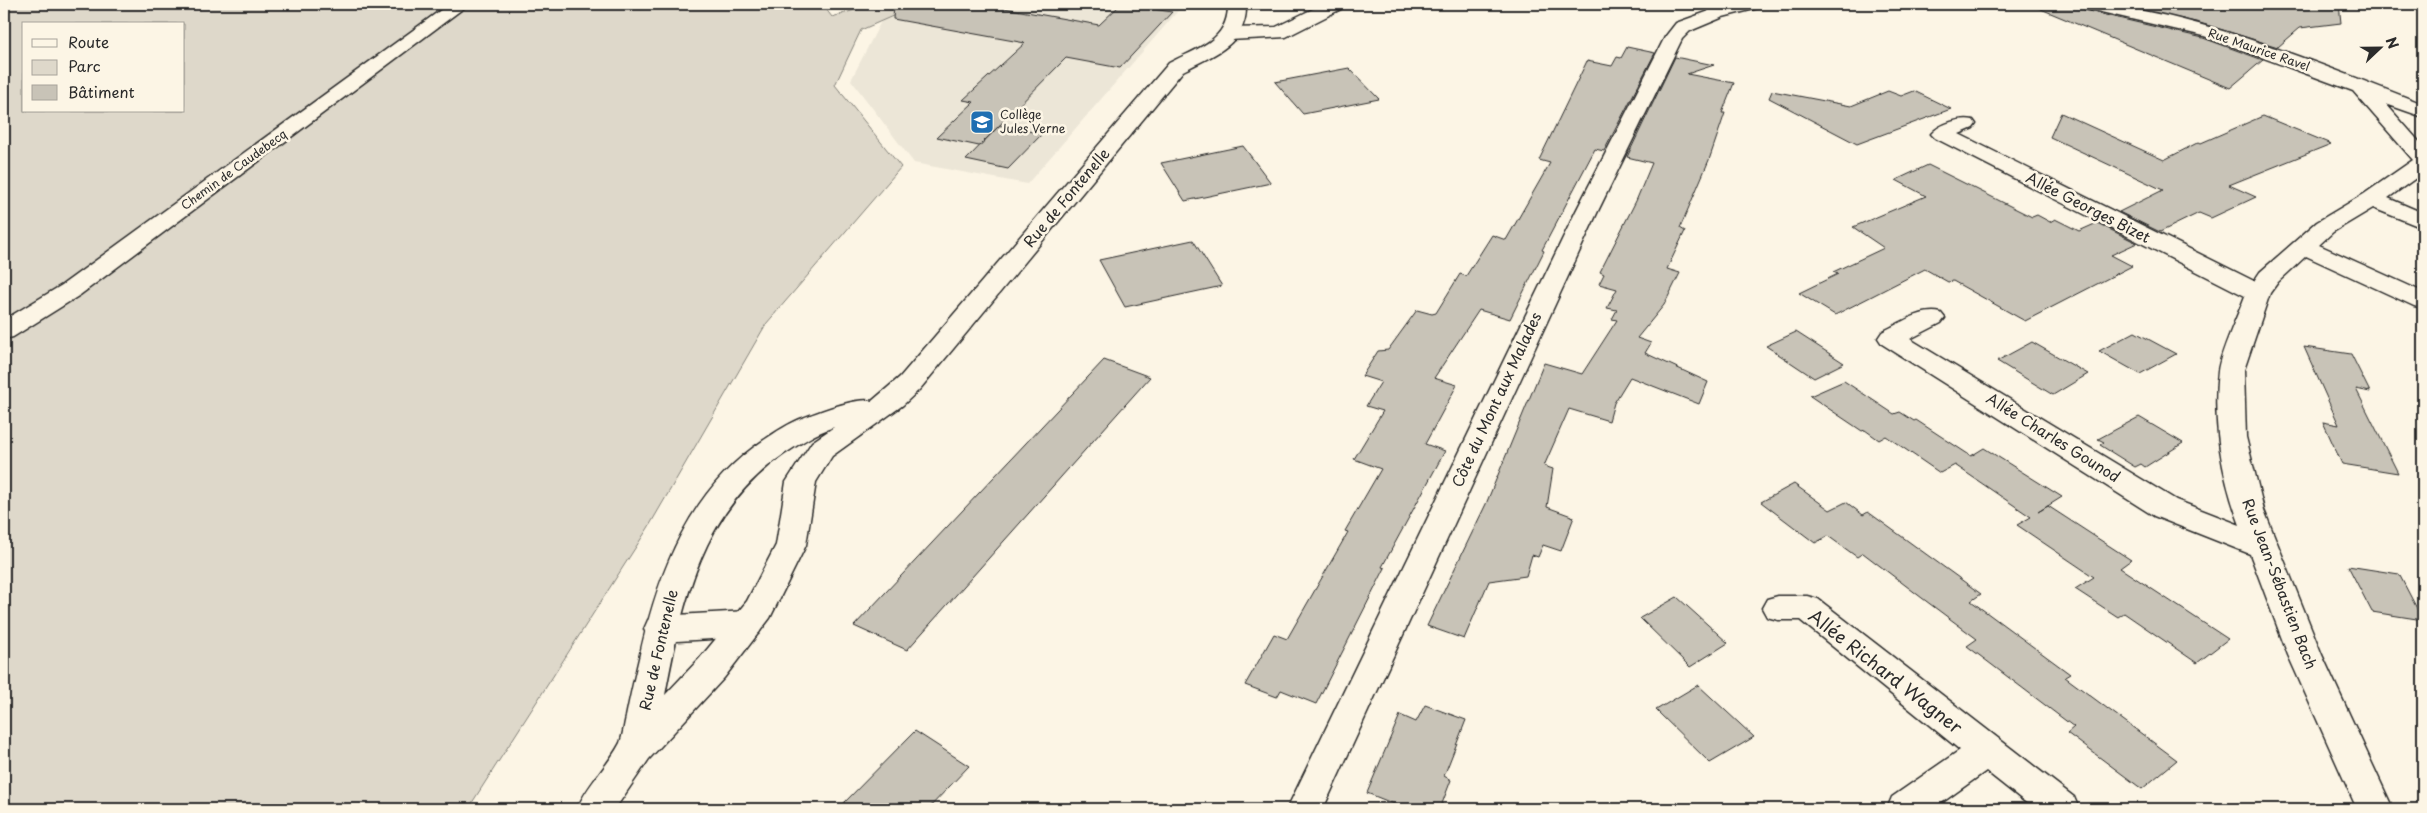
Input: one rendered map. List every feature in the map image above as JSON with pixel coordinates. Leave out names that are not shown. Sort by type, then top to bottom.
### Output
[{"type":"street","name":"Chemin de Caudebecq","points":[[4,331],[71,290],[460,4]]},
{"type":"street","points":[[1237,4],[1237,18],[1229,34],[1279,33],[1337,4]]},
{"type":"street","points":[[1707,9],[1752,4]]},
{"type":"street","name":"Rue Maurice Ravel","points":[[2098,5],[2210,32],[2423,111]]},
{"type":"street","name":"Côte du Mont aux Malades","points":[[1305,809],[1578,228],[1674,36],[1707,9]]},
{"type":"street","name":"Rue de Fontenelle","points":[[595,809],[636,748],[712,668],[759,609],[791,545],[801,482],[822,449],[893,399],[934,356],[1176,67],[1219,45],[1229,34]]},
{"type":"street","points":[[2360,87],[2423,159]]},
{"type":"street","name":"Allée Georges Bizet","points":[[1966,124],[1942,134],[2258,293]]},
{"type":"street","name":"Rue Jean-Sébastien Bach","points":[[2375,809],[2305,655],[2249,510],[2232,437],[2231,370],[2258,293],[2269,277],[2305,247],[2325,227],[2372,199],[2423,163]]},
{"type":"street","points":[[2372,199],[2423,221]]},
{"type":"street","points":[[2305,247],[2423,301]]},
{"type":"street","name":"Allée Charles Gounod","points":[[1932,318],[1891,338],[2165,508],[2262,546]]},
{"type":"street","name":"Rue de Fontenelle","points":[[636,748],[658,651],[660,629],[678,571],[699,527],[719,494],[757,458],[799,430],[893,399]]},
{"type":"street","name":"Allée Richard Wagner","points":[[1778,608],[1808,608],[2061,809]]},
{"type":"street","points":[[660,629],[747,624]]},
{"type":"street","points":[[1905,809],[1987,750]]},
{"type":"shaded area","name":"Collège Jules Verne","points":[[890,4],[1184,4],[1027,184],[914,163],[851,80]]},
{"type":"green space","points":[[4,4],[625,4],[640,9],[688,4],[822,4],[832,17],[874,4],[920,4],[861,30],[835,85],[901,167],[766,324],[648,528],[468,809],[4,809]]},
{"type":"building","points":[[894,4],[982,4],[1099,25],[1121,4],[1172,12],[1120,68],[1066,58],[979,146],[937,137],[974,102],[963,100],[1025,43],[893,19]]},
{"type":"building","points":[[2029,4],[2079,4],[2084,10],[2203,38],[2263,60],[2230,88]]},
{"type":"building","points":[[2116,4],[2339,4],[2341,23],[2300,28],[2278,47],[2200,23]]},
{"type":"building","points":[[1627,47],[1655,53],[1604,151],[1595,149],[1542,250],[1544,251],[1510,319],[1479,310],[1434,378],[1457,385],[1425,444],[1445,451],[1382,567],[1385,568],[1316,704],[1281,690],[1277,697],[1245,685],[1274,634],[1287,639],[1348,532],[1345,531],[1381,469],[1354,459],[1383,411],[1366,406],[1381,382],[1362,376],[1378,351],[1388,350],[1417,310],[1432,314],[1436,313],[1460,274],[1466,276],[1492,235],[1506,240],[1550,163],[1539,160],[1587,61],[1612,66],[1617,57],[1621,58]]},
{"type":"building","points":[[1675,57],[1714,65],[1687,74],[1734,83],[1722,113],[1725,113],[1709,160],[1680,228],[1685,231],[1667,269],[1680,273],[1664,305],[1637,338],[1651,343],[1645,353],[1708,382],[1699,404],[1630,377],[1614,403],[1609,421],[1569,409],[1544,466],[1553,469],[1547,507],[1574,517],[1561,551],[1543,545],[1538,557],[1532,555],[1526,576],[1489,581],[1464,639],[1427,626],[1486,504],[1544,363],[1582,374],[1617,320],[1612,319],[1617,310],[1607,308],[1617,289],[1599,284],[1604,274],[1600,272],[1636,201],[1652,163],[1627,157]]},
{"type":"building","points":[[1349,68],[1379,99],[1303,114],[1275,82]]},
{"type":"building","points":[[1772,91],[1851,106],[1888,91],[1901,96],[1914,91],[1951,109],[1857,144],[1769,98]]},
{"type":"building","points":[[2061,113],[2164,160],[2199,142],[2201,143],[2263,116],[2331,144],[2229,185],[2256,197],[2211,218],[2199,213],[2160,232],[2119,212],[2163,190],[2050,137]]},
{"type":"building","points":[[1000,125],[1042,134],[1008,169],[966,160]]},
{"type":"building","points":[[1243,146],[1271,183],[1185,201],[1161,163]]},
{"type":"building","points":[[1928,165],[2032,217],[2037,215],[2050,222],[2055,219],[2079,231],[2097,223],[2137,243],[2111,255],[2132,266],[2025,321],[1953,281],[1948,282],[1925,269],[1835,315],[1799,293],[1838,274],[1833,272],[1884,248],[1853,227],[1926,196],[1896,180]]},
{"type":"building","points":[[1193,240],[1222,286],[1125,307],[1099,260]]},
{"type":"building","points":[[1796,332],[1844,363],[1814,378],[1766,346]]},
{"type":"building","points":[[2135,332],[2176,354],[2140,374],[2099,351]]},
{"type":"building","points":[[2032,342],[2088,374],[2053,395],[1997,361]]},
{"type":"building","points":[[2304,347],[2351,354],[2370,392],[2356,389],[2398,473],[2342,464],[2323,422],[2339,425]]},
{"type":"building","points":[[1104,360],[1150,377],[907,650],[854,626]]},
{"type":"building","points":[[1844,381],[1894,414],[1900,412],[1914,421],[1916,420],[1971,456],[1984,448],[2062,497],[2038,512],[2048,506],[2131,560],[2120,568],[2228,639],[2197,663],[2124,613],[2118,617],[2075,589],[2094,577],[2017,525],[2031,517],[1955,465],[1940,473],[1886,436],[1879,440],[1865,430],[1862,431],[1810,396]]},
{"type":"building","points":[[2139,417],[2183,443],[2145,467],[2141,464],[2135,467],[2100,445],[2104,442],[2098,439]]},
{"type":"building","points":[[1794,484],[1830,510],[1846,502],[1863,515],[1868,512],[1981,594],[1971,601],[2070,674],[2065,677],[2177,760],[2142,789],[2067,733],[2074,727],[1967,646],[1977,639],[1863,553],[1857,557],[1828,536],[1815,543],[1761,502]]},
{"type":"building","points":[[2348,566],[2399,574],[2423,620],[2372,612]]},
{"type":"building","points":[[1677,597],[1728,643],[1690,667],[1640,618]]},
{"type":"building","points":[[1698,685],[1754,737],[1710,763],[1656,710]]},
{"type":"building","points":[[1425,705],[1466,720],[1444,776],[1451,780],[1440,809],[1407,809],[1367,793],[1400,715],[1416,722]]},
{"type":"building","points":[[915,731],[969,766],[928,809],[838,809]]},
{"type":"place","name":"Collège Jules Verne","points":[[982,122]]}]
